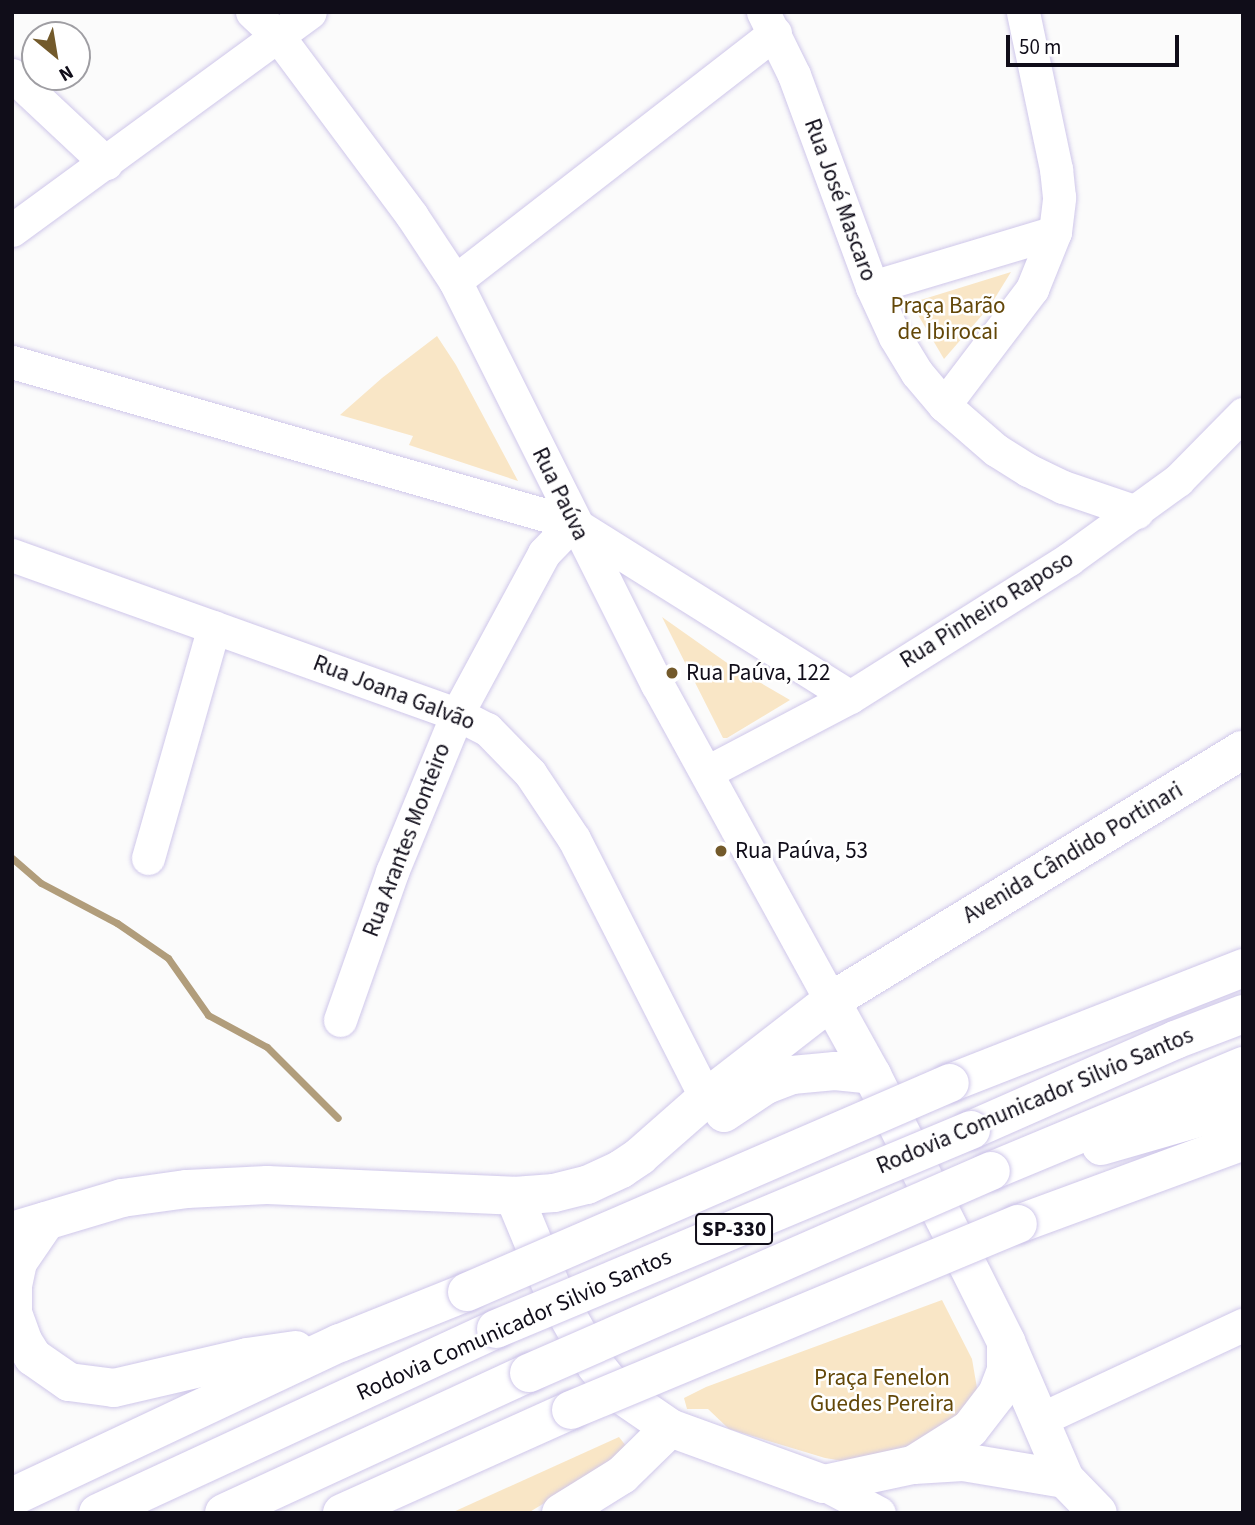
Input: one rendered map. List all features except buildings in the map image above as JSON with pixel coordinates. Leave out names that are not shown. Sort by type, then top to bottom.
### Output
[{"type":"main road","name":"Avenida Cândido Portinari","points":[[29,1226],[122,1198],[187,1189],[267,1185],[514,1196],[554,1193],[587,1185],[621,1169],[639,1156],[706,1098],[831,1001],[1243,750]]},
{"type":"main road","name":"Avenida Cândido Portinari","points":[[639,1156],[671,1144],[766,1085],[792,1075],[835,1071],[872,1075],[864,1028],[870,1007],[904,955]]},
{"type":"main road","points":[[12,1497],[340,1343],[467,1293],[950,1083],[1243,968]]},
{"type":"main road","points":[[831,1001],[872,1075],[1006,1342],[1065,1479],[1098,1513]]},
{"type":"main road","name":"Rodovia Comunicador Silvio Santos","points":[[98,1513],[496,1329],[971,1129],[1174,1040],[1243,1014]]},
{"type":"main road","name":"Rodovia Comunicador Silvio Santos","points":[[225,1513],[529,1373],[997,1169],[1243,1066]]},
{"type":"main road","points":[[997,1169],[1121,1142],[1243,1105]]},
{"type":"main road","points":[[342,1513],[571,1410],[1018,1224],[1243,1141]]},
{"type":"main road","points":[[514,1196],[553,1290],[596,1366],[616,1391],[670,1428],[824,1484],[913,1465],[963,1462],[1065,1479]]},
{"type":"main road","points":[[29,1226],[13,1286],[13,1313],[33,1357],[69,1382],[114,1388],[247,1357],[340,1343]]},
{"type":"main road","points":[[913,1465],[971,1429],[998,1394],[1006,1371],[1006,1342]]},
{"type":"main road","points":[[561,1513],[622,1475],[670,1428]]},
{"type":"street","name":"Rua Paúva","points":[[252,12],[278,36],[412,216],[454,281],[573,523],[657,684],[831,1001]]},
{"type":"street","points":[[12,230],[310,12]]},
{"type":"street","points":[[944,405],[1032,289],[1055,232],[1059,197],[1056,169],[1023,12]]},
{"type":"street","points":[[454,281],[769,23]]},
{"type":"street","name":"Rua José Mascaro","points":[[769,23],[794,75],[872,287],[895,337],[917,373],[944,405],[996,450],[1063,487],[1138,512]]},
{"type":"street","points":[[12,75],[106,163]]},
{"type":"street","points":[[872,287],[1055,232]]},
{"type":"street","points":[[12,362],[573,523],[850,698]]},
{"type":"street","name":"Rua Pinheiro Raposo","points":[[707,772],[850,698],[1069,559],[1138,512],[1178,480],[1243,414]]},
{"type":"street","name":"Rua Arantes Monteiro","points":[[340,1020],[392,872],[457,713],[544,553],[573,523]]},
{"type":"street","name":"Rua Joana Galvão","points":[[12,555],[457,713],[487,729],[530,773],[575,839],[706,1098]]},
{"type":"street","points":[[148,858],[214,627]]},
{"type":"street","points":[[1041,1419],[1243,1325]]},
{"type":"street","points":[[824,1484],[879,1513]]},
{"type":"green space","name":"Praça Barão de Ibirocai","points":[[1011,272],[990,306],[944,359],[911,303]]},
{"type":"green space","points":[[437,336],[456,365],[518,481],[409,445],[413,436],[340,415],[382,378]]},
{"type":"green space","points":[[662,617],[730,665],[790,700],[723,738]]},
{"type":"green space","name":"Praça Fenelon Guedes Pereira","points":[[942,1300],[972,1359],[977,1388],[975,1399],[927,1443],[843,1461],[729,1429],[708,1409],[687,1409],[684,1398],[706,1387]]},
{"type":"green space","points":[[619,1437],[630,1451],[528,1513],[451,1513]]},
{"type":"waterway","points":[[12,858],[41,883],[117,923],[168,958],[208,1015],[267,1047],[338,1118]]},
{"type":"place","name":"Rua Paúva, 122","points":[[672,673]]},
{"type":"place","name":"Rua Paúva, 53","points":[[721,851]]}]
